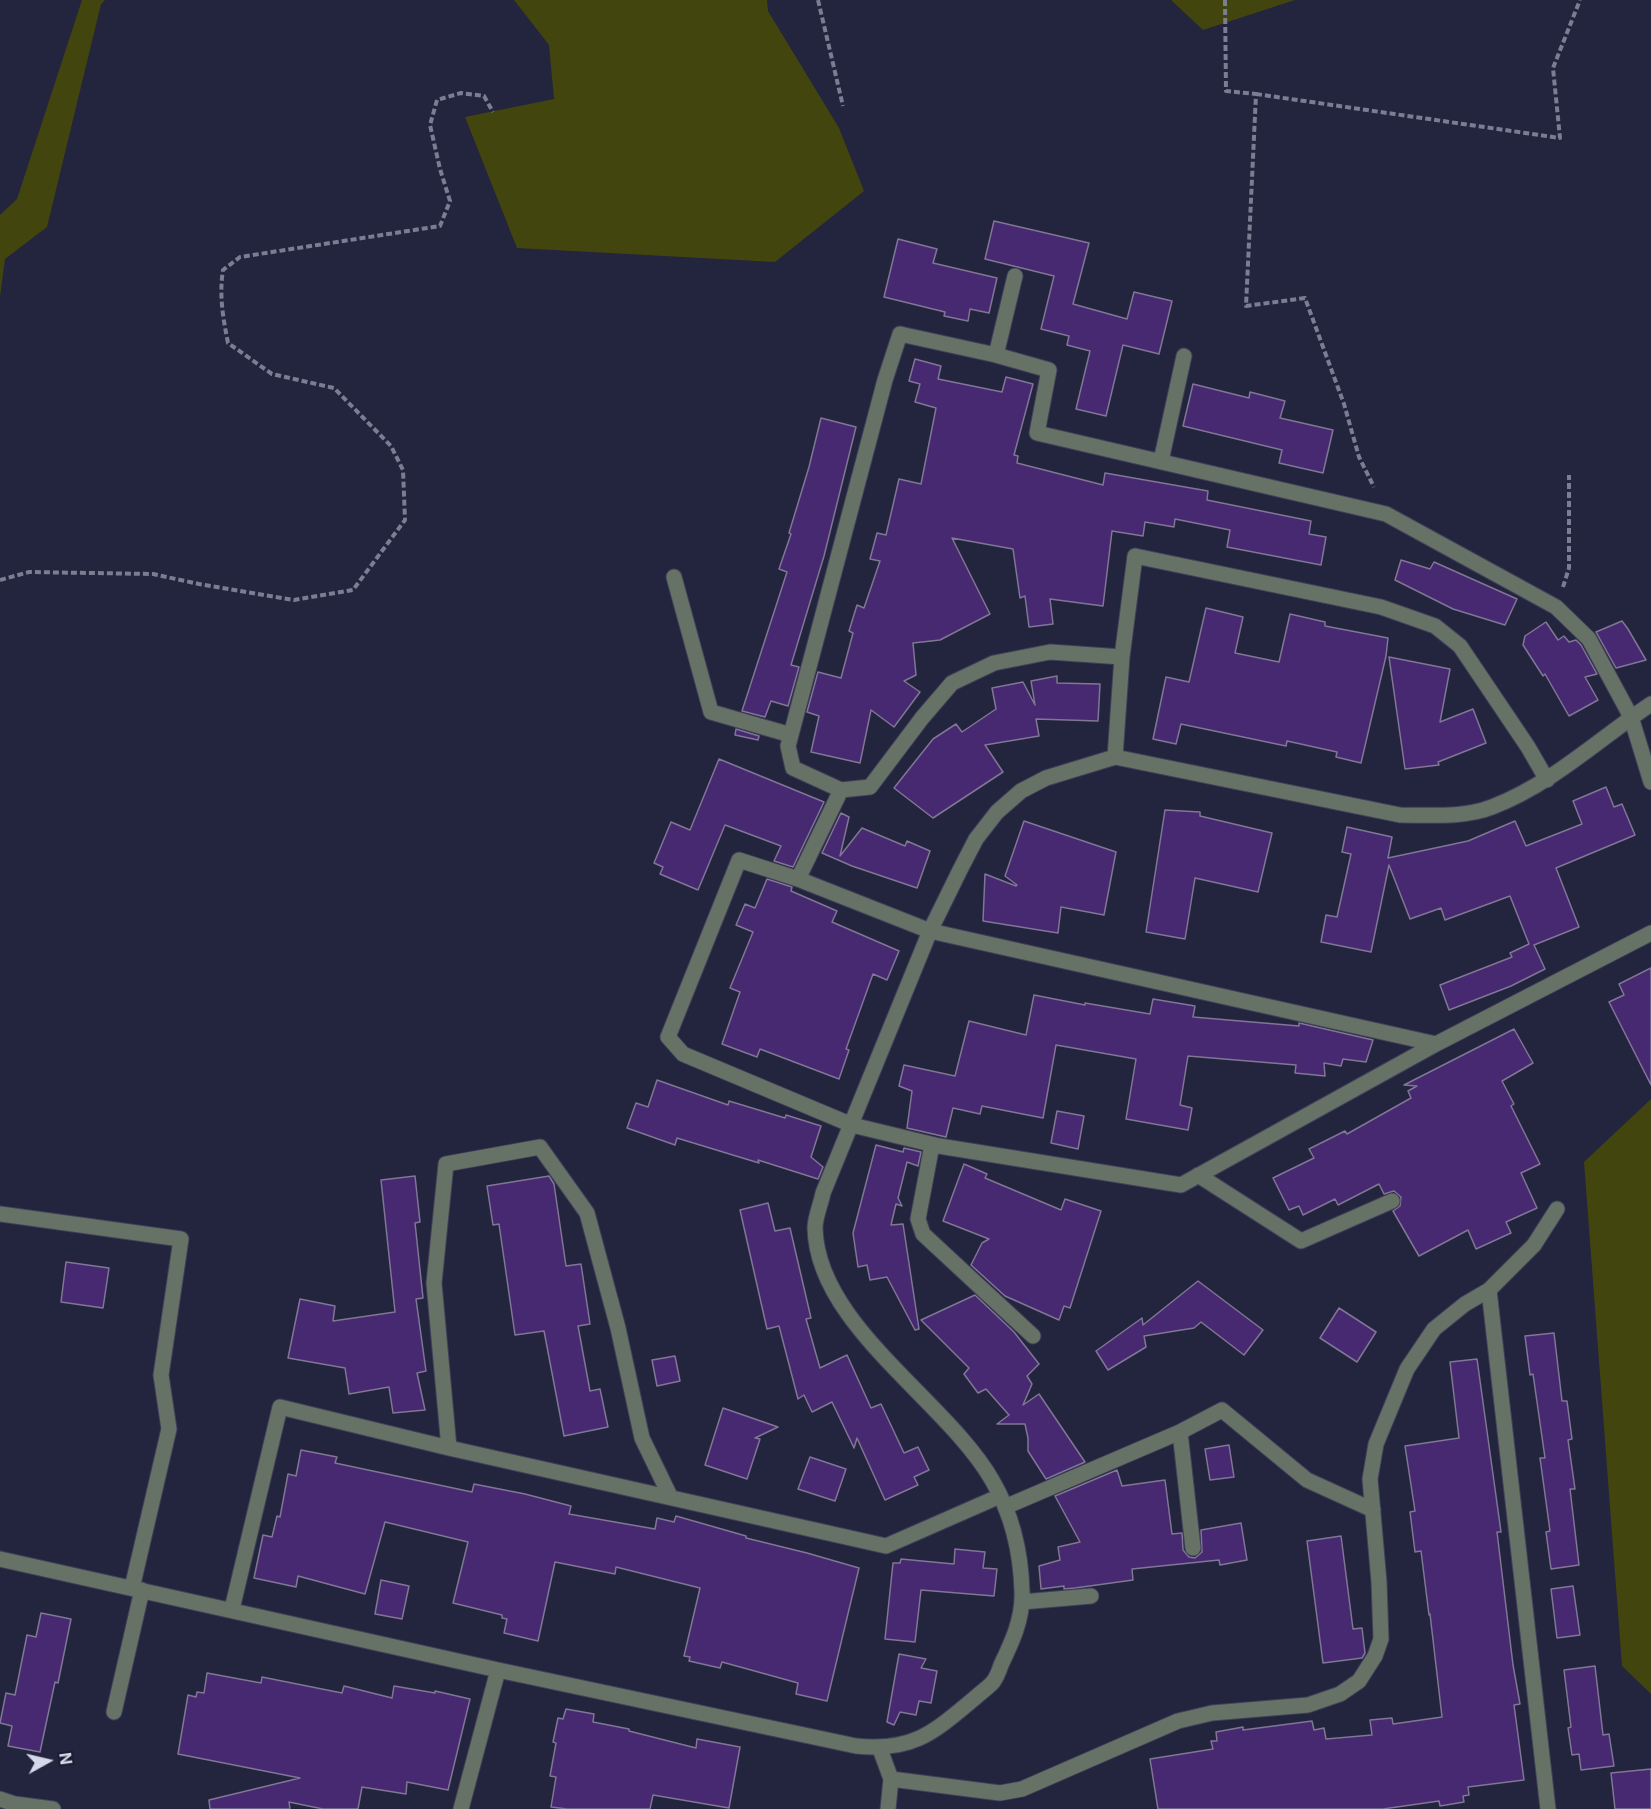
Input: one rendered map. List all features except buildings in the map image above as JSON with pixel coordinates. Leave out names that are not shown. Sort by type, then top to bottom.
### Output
[{"type":"street","points":[[996,355],[1015,276]]},
{"type":"street","points":[[1122,657],[1050,652],[993,663],[952,683],[922,718],[870,787],[841,790],[793,768],[788,746],[885,380],[900,334],[996,355],[1049,370],[1037,433],[1386,514],[1556,607],[1588,639],[1631,717],[1651,782]]},
{"type":"street","points":[[1161,461],[1184,356]]},
{"type":"street","points":[[1115,757],[1122,657],[1135,556],[1381,607],[1435,626],[1460,646],[1528,747],[1547,780]]},
{"type":"street","points":[[674,577],[711,712],[791,735]]},
{"type":"street","points":[[0,1559],[498,1670],[856,1746],[880,1749],[917,1740],[938,1729],[993,1682],[1013,1640],[1022,1609],[1022,1575],[1015,1534],[986,1472],[951,1425],[863,1334],[845,1310],[819,1255],[815,1227],[823,1193],[930,931],[976,839],[997,812],[1021,791],[1046,778],[1115,757],[1400,815],[1449,816],[1491,808],[1547,780],[1651,704]]},
{"type":"street","points":[[798,879],[841,790]]},
{"type":"street","points":[[1436,1044],[930,931],[798,879],[739,860],[668,1037],[683,1054],[852,1125],[932,1145],[1181,1185],[1436,1044],[1651,933]]},
{"type":"street","points":[[932,1145],[918,1219],[923,1234],[1033,1336]]},
{"type":"street","points":[[448,1448],[434,1282],[446,1164],[540,1147],[587,1214],[618,1328],[642,1438],[670,1496]]},
{"type":"street","points":[[1198,1175],[1301,1241],[1392,1201]]},
{"type":"street","points":[[891,1779],[1000,1793],[1022,1789],[1178,1721],[1212,1713],[1308,1705],[1340,1694],[1359,1682],[1375,1656],[1381,1639],[1379,1582],[1370,1479],[1376,1444],[1407,1369],[1434,1329],[1465,1304],[1489,1290],[1534,1245],[1557,1209]]},
{"type":"street","points":[[0,1214],[181,1239],[161,1375],[168,1429],[114,1712]]},
{"type":"street","points":[[1489,1290],[1548,1809]]},
{"type":"street","points":[[232,1609],[280,1407],[448,1448],[886,1546],[1180,1432],[1222,1410],[1307,1480],[1373,1510]]},
{"type":"street","points":[[1180,1432],[1193,1548]]},
{"type":"street","points":[[1022,1602],[1091,1596]]},
{"type":"street","points":[[461,1809],[498,1670]]},
{"type":"street","points":[[880,1749],[891,1779],[888,1809]]},
{"type":"street","points":[[1000,1793],[1003,1809]]},
{"type":"street","points":[[0,1799],[15,1804],[53,1809]]},
{"type":"path","points":[[818,0],[843,106]]},
{"type":"path","points":[[1225,0],[1226,91],[1560,138],[1553,68],[1580,0]]},
{"type":"path","points":[[0,580],[29,572],[153,574],[294,600],[353,590],[405,520],[403,470],[391,446],[334,388],[272,374],[228,343],[220,289],[223,270],[240,257],[440,226],[450,201],[430,125],[437,100],[461,93],[484,96],[493,112]]},
{"type":"path","points":[[1256,94],[1246,306],[1305,298],[1344,404],[1359,457],[1386,514]]},
{"type":"path","points":[[1556,607],[1569,568],[1569,475]]},
{"type":"shaded area","points":[[82,0],[105,0],[101,4],[47,227],[5,259],[0,297],[0,215],[17,199]]},
{"type":"shaded area","points":[[514,0],[767,0],[768,11],[839,128],[864,191],[775,262],[517,248],[465,117],[554,99],[549,45]]},
{"type":"shaded area","points":[[1171,0],[1295,0],[1203,30]]},
{"type":"shaded area","points":[[1651,1099],[1651,1694],[1622,1666],[1584,1162]]}]
